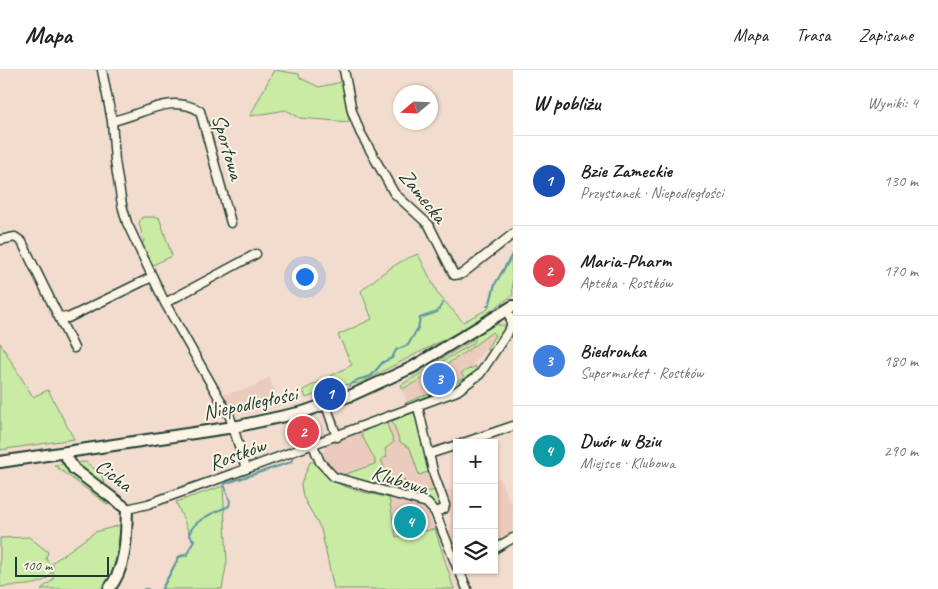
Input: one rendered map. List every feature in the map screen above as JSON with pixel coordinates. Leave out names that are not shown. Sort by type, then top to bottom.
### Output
[{"type":"street","points":[[102,70],[112,121],[115,161],[122,205],[127,223],[165,303],[234,428],[246,470]]},
{"type":"street","name":"Zamecka","points":[[344,70],[352,112],[360,132],[394,193],[429,225],[454,275],[462,274],[513,234]]},
{"type":"street","name":"Sportowa","points":[[112,121],[169,103],[182,103],[200,111],[231,224]]},
{"type":"street","points":[[0,240],[15,237],[22,242],[74,348]]},
{"type":"street","points":[[165,303],[256,254]]},
{"type":"street","points":[[58,316],[68,318],[152,277]]},
{"type":"street","name":"Niepodległości","points":[[0,462],[234,428],[278,419],[326,405],[413,367],[510,308]]},
{"type":"street","name":"Rostków","points":[[127,509],[148,504],[246,470],[457,391],[480,374],[511,327],[510,308]]},
{"type":"street","points":[[326,405],[337,437]]},
{"type":"street","points":[[418,407],[429,454],[445,507],[435,512]]},
{"type":"street","points":[[474,439],[513,426]]},
{"type":"street","name":"Klubowa","points":[[313,445],[320,462],[334,477],[427,503],[435,512],[453,557]]},
{"type":"street","points":[[429,454],[453,446]]},
{"type":"street","name":"Cicha","points":[[64,452],[74,469],[127,509],[124,553],[118,575],[109,589]]},
{"type":"street","points":[[498,547],[513,538]]},
{"type":"street","points":[[460,574],[467,589]]},
{"type":"shaded area","points":[[492,332],[495,335],[464,378],[413,402],[407,402],[400,386]]},
{"type":"shaded area","points":[[269,377],[279,406],[237,415],[222,395],[252,387]]},
{"type":"shaded area","points":[[415,412],[438,490],[436,508],[423,498],[336,475],[324,461],[323,452],[326,446],[334,441]]},
{"type":"shaded area","points":[[498,478],[513,507],[513,533],[498,542],[498,484]]},
{"type":"shaded area","points":[[453,489],[453,550],[450,543],[451,517],[444,491]]},
{"type":"shaded area","points":[[389,498],[426,508],[435,529],[396,537]]},
{"type":"green space","points":[[274,70],[299,74],[300,78],[319,87],[342,82],[349,122],[300,118],[286,110],[250,116]]},
{"type":"green space","points":[[142,217],[159,217],[172,256],[153,265],[142,244],[144,241],[139,223]]},
{"type":"green space","points":[[418,254],[438,294],[463,322],[488,309],[494,285],[511,255],[513,295],[466,328],[360,383],[341,385],[306,398],[303,390],[352,365],[338,335],[372,319],[361,291],[388,270]]},
{"type":"green space","points":[[493,325],[509,325],[493,349],[486,350],[495,335],[492,332],[426,377],[402,389],[401,385],[474,343],[476,336]]},
{"type":"green space","points":[[474,335],[472,341],[412,376],[409,375]]},
{"type":"green space","points":[[0,343],[33,397],[48,390],[74,439],[0,450]]},
{"type":"green space","points":[[476,366],[474,377],[464,385],[409,405],[405,403],[429,395],[464,378],[461,373]]},
{"type":"green space","points":[[415,412],[417,413],[431,471],[419,475],[410,448],[400,442],[392,421]]},
{"type":"green space","points":[[386,422],[394,442],[385,449],[387,457],[381,459],[388,479],[393,478],[396,483],[404,480],[407,490],[404,493],[340,476],[375,464],[375,460],[361,434],[372,426]]},
{"type":"green space","points":[[86,462],[102,475],[108,505],[54,465]]},
{"type":"green space","points":[[310,462],[316,462],[330,478],[348,488],[389,498],[396,537],[435,529],[454,589],[334,589],[321,529],[303,497],[301,484]]},
{"type":"green space","points":[[223,486],[227,561],[222,589],[161,589],[179,556],[188,552],[193,542],[176,502]]},
{"type":"green space","points":[[415,489],[418,493],[438,490],[443,506],[436,508],[428,500],[411,495]]},
{"type":"green space","points":[[121,525],[114,566],[103,589],[41,589],[53,580],[53,562],[95,532]]},
{"type":"green space","points":[[29,537],[48,552],[46,558],[53,569],[45,580],[39,583],[0,587],[0,538]]},
{"type":"waterway","points":[[487,306],[490,303],[495,284],[513,254]]},
{"type":"waterway","points":[[349,386],[357,380],[371,376],[383,362],[392,358],[396,350],[408,345],[418,328],[420,318],[437,312],[443,303]]},
{"type":"waterway","points":[[162,589],[179,557],[187,555],[194,540],[189,535],[195,525],[205,517],[229,506],[230,501],[224,484],[291,462],[292,459]]},
{"type":"place","name":"Biedronka","points":[[439,379]]},
{"type":"place","name":"Bzie Zameckie","points":[[330,394]]},
{"type":"place","name":"Maria-Pharm","points":[[303,432]]},
{"type":"place","name":"Dwór w Bziu","points":[[410,522]]}]
